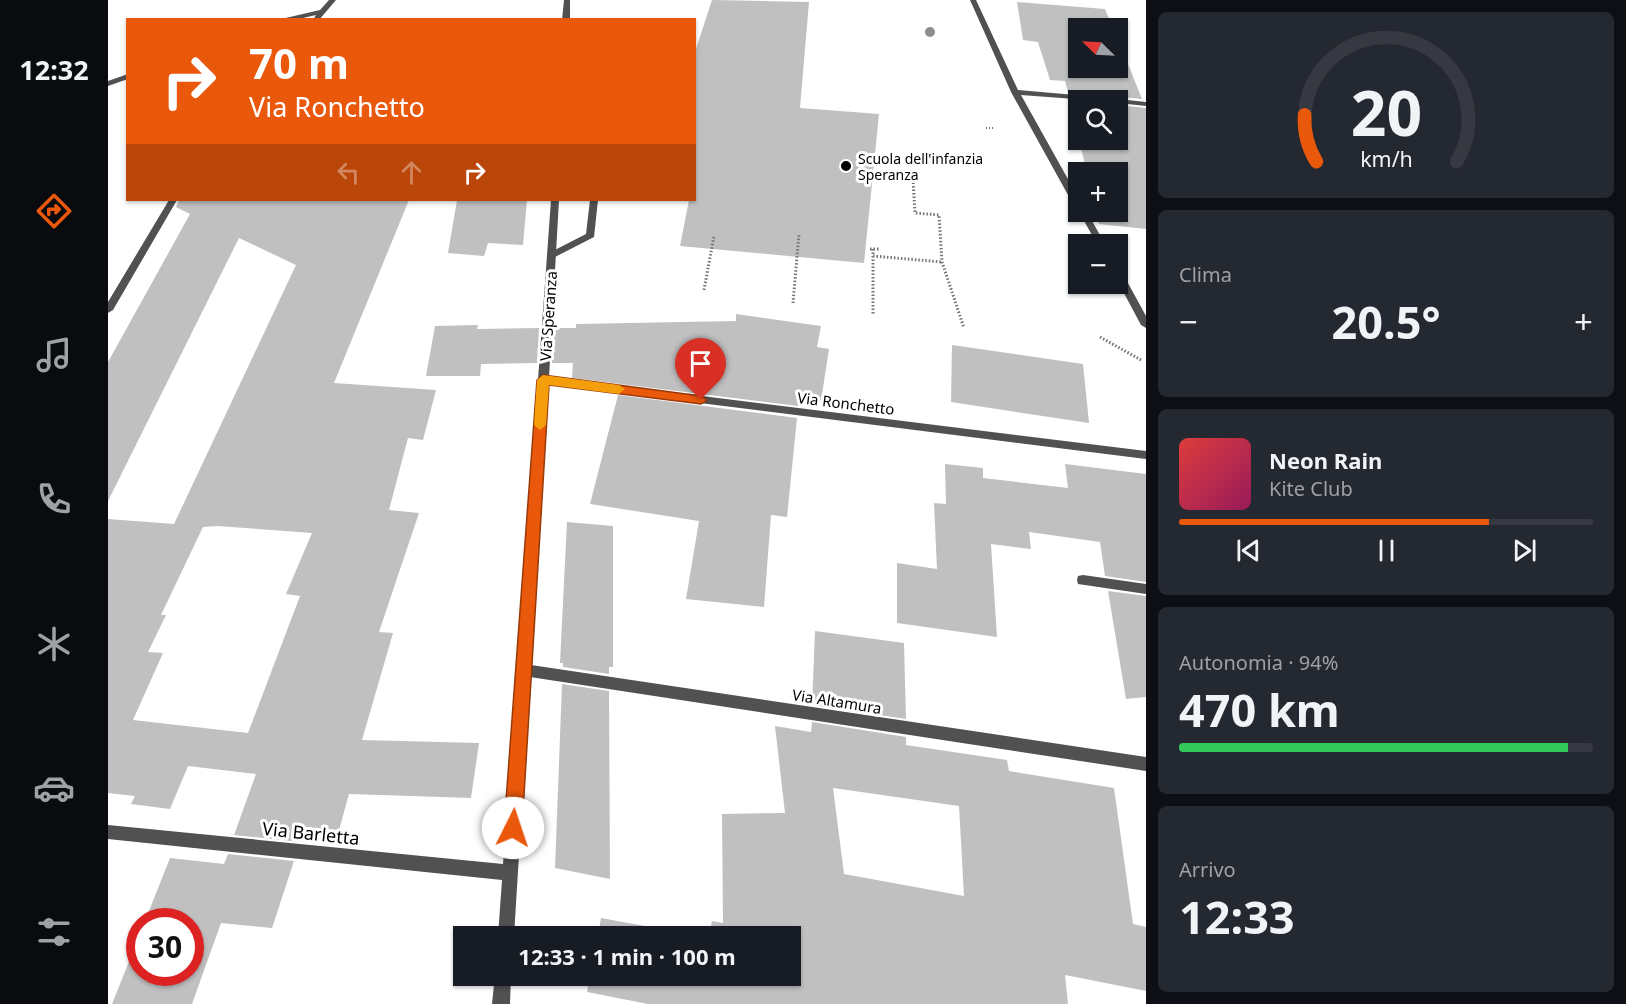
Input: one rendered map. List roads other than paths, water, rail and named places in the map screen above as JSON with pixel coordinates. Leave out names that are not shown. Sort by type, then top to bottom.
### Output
[{"type":"street","points":[[316,18],[333,0]]},
{"type":"street","points":[[566,18],[567,0]]},
{"type":"street","points":[[973,0],[1015,92],[1068,186]]},
{"type":"street","points":[[290,18],[321,12]]},
{"type":"street","points":[[108,84],[126,77]]},
{"type":"street","points":[[1015,92],[1068,96]]},
{"type":"street","points":[[1128,102],[1146,104]]},
{"type":"street","points":[[108,310],[172,201]]},
{"type":"street","name":"Via Speranza","points":[[507,926],[555,201]]},
{"type":"street","points":[[552,255],[591,235],[594,201]]},
{"type":"street","points":[[1128,292],[1146,324]]},
{"type":"street","name":"Via Ronchetto","points":[[543,380],[1146,454]]},
{"type":"street","points":[[1083,580],[1146,589]]},
{"type":"street","name":"Via Altamura","points":[[524,670],[1146,764]]},
{"type":"street","name":"Via Barletta","points":[[108,832],[510,873]]},
{"type":"street","points":[[501,1004],[502,986]]},
{"type":"place","name":"Scuola dell'infanzia Speranza","points":[[846,166]]}]
